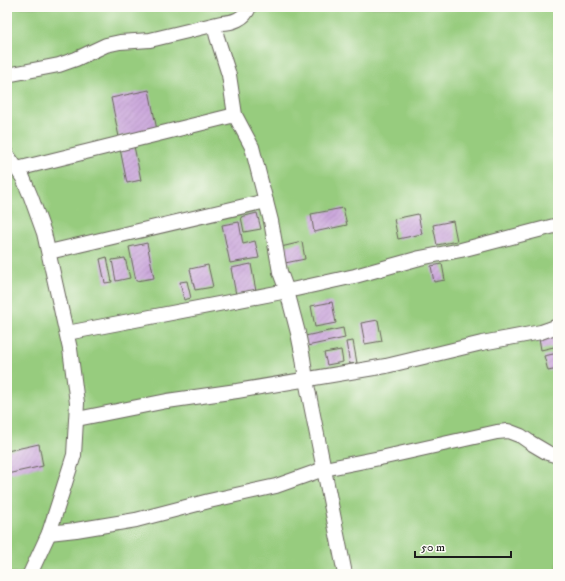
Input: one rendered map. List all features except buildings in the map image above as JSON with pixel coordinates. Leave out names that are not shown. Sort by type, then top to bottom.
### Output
[{"type":"street","points":[[7,75],[59,65],[106,45],[120,42],[150,40],[221,23],[230,23],[247,13],[249,7]]},
{"type":"street","points":[[214,25],[229,75],[235,115],[252,147],[272,221],[280,272],[287,291],[302,352],[306,380],[345,574]]},
{"type":"street","points":[[17,169],[235,115]]},
{"type":"street","points":[[7,155],[17,169],[31,197],[44,233],[67,333],[77,403],[74,455],[49,533],[30,574]]},
{"type":"street","points":[[49,252],[266,201]]},
{"type":"street","points":[[67,333],[287,291],[355,276],[420,258],[461,250],[558,225]]},
{"type":"street","points":[[77,420],[167,401],[386,366],[482,343],[541,332],[558,326]]},
{"type":"street","points":[[49,533],[136,520],[208,501],[276,486],[324,469],[497,432],[508,431],[521,436],[548,453],[558,456]]},
{"type":"green space","points":[[7,7],[558,7],[558,574],[7,574]]}]
